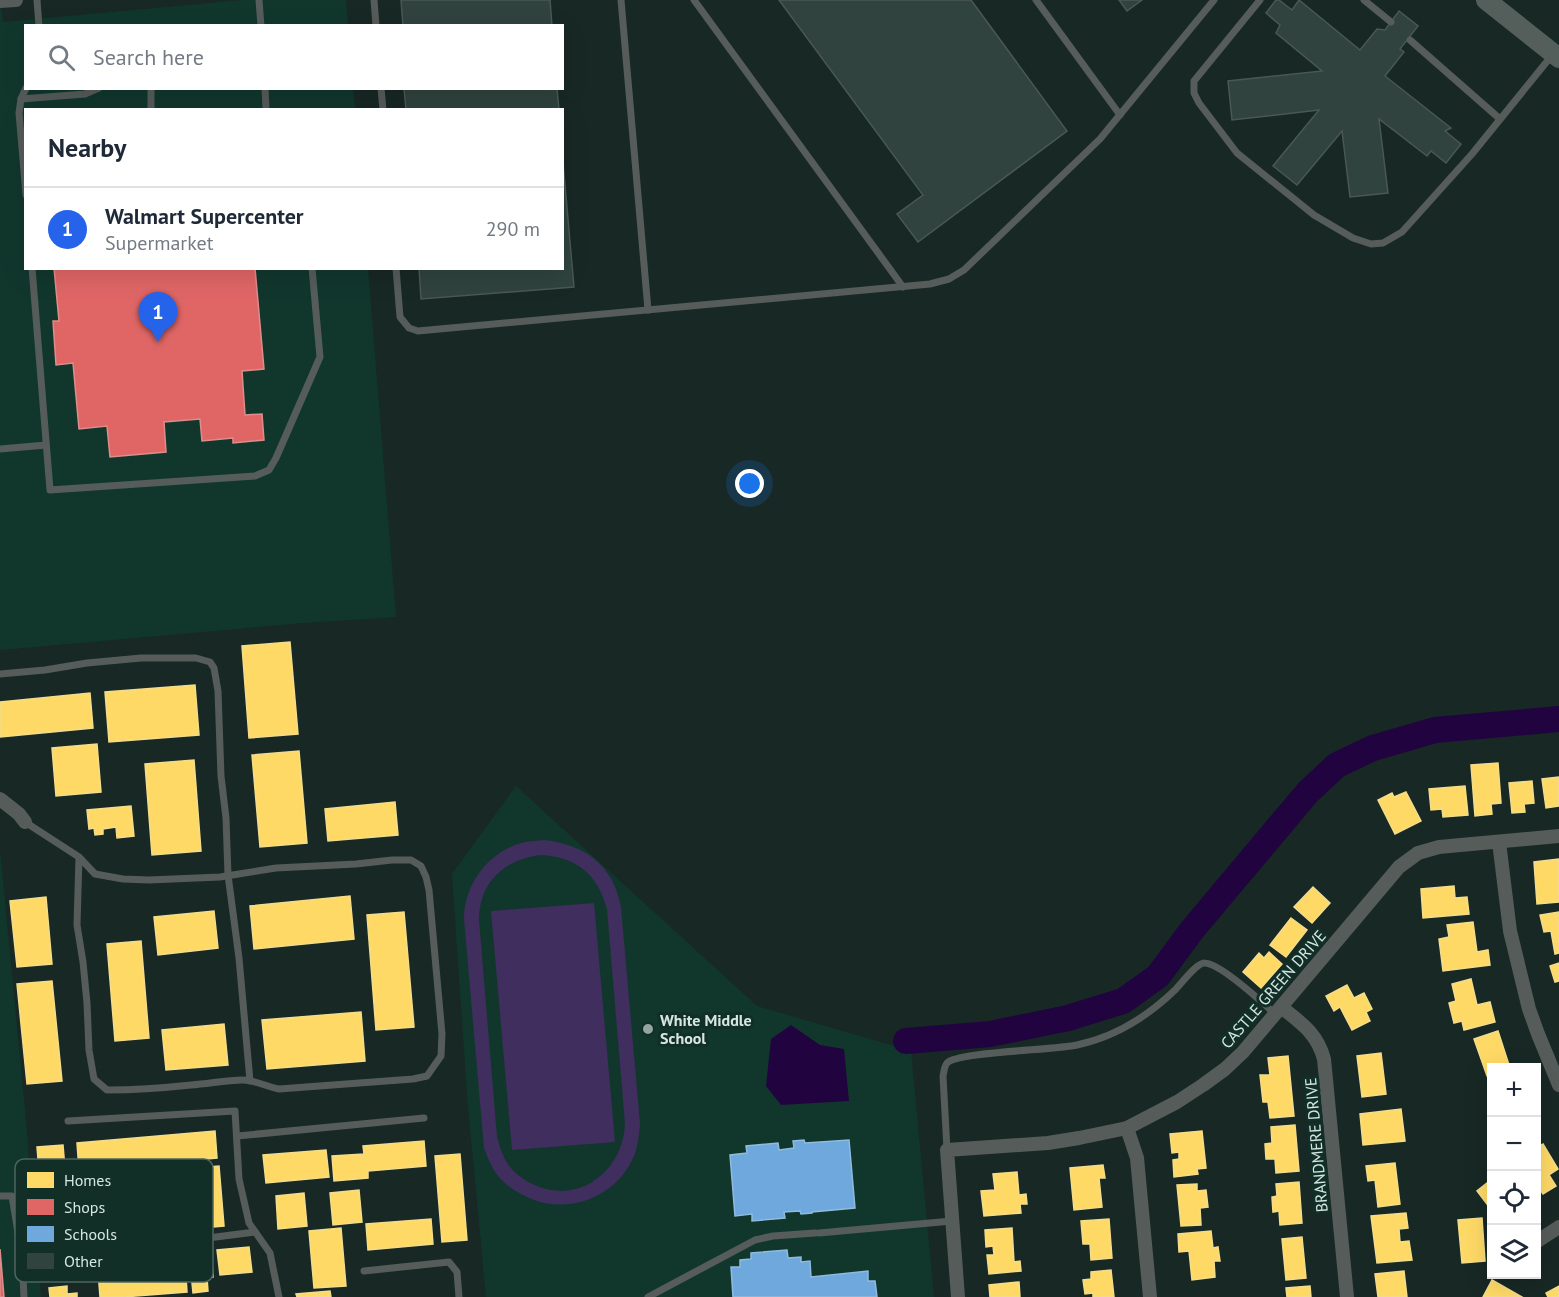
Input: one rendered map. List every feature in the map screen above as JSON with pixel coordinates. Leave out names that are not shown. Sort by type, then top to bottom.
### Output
[{"type":"main road","points":[[1486,0],[1557,53]]},
{"type":"street","points":[[0,1],[16,0]]},
{"type":"street","points":[[0,799],[19,814],[25,822]]},
{"type":"street","name":"CASTLE GREEN DRIVE","points":[[947,1150],[1048,1143],[1127,1128],[1177,1102],[1225,1069],[1243,1052],[1399,867],[1418,853],[1439,847],[1559,836]]},
{"type":"street","points":[[1499,842],[1510,931],[1538,1034],[1559,1085]]},
{"type":"street","name":"BRANDMERE DRIVE","points":[[1278,1010],[1304,1025],[1314,1035],[1324,1059],[1347,1297]]},
{"type":"street","points":[[1127,1128],[1137,1158],[1150,1297]]},
{"type":"street","points":[[947,1150],[958,1297]]},
{"type":"street","points":[[1541,1239],[1559,1227]]},
{"type":"lane","points":[[37,0],[39,24]]},
{"type":"lane","points":[[259,0],[261,24]]},
{"type":"lane","points":[[374,0],[376,24]]},
{"type":"lane","points":[[621,0],[648,310]]},
{"type":"lane","points":[[694,0],[903,287]]},
{"type":"lane","points":[[1036,0],[1120,115]]},
{"type":"lane","points":[[396,270],[400,317],[409,328],[417,331],[903,287],[950,279],[964,270],[1100,139],[1214,0]]},
{"type":"lane","points":[[1260,0],[1194,81],[1194,93],[1237,153],[1314,215],[1353,238],[1371,244],[1383,243],[1402,232],[1472,154],[1557,53]]},
{"type":"lane","points":[[1364,0],[1391,22]]},
{"type":"lane","points":[[1410,40],[1500,119]]},
{"type":"lane","points":[[24,150],[23,128],[19,113],[25,90]]},
{"type":"lane","points":[[21,99],[85,94],[94,90]]},
{"type":"lane","points":[[151,90],[152,108]]},
{"type":"lane","points":[[265,90],[267,108]]},
{"type":"lane","points":[[381,90],[383,108]]},
{"type":"lane","points":[[32,270],[50,490],[255,476],[269,470],[320,357],[312,270]]},
{"type":"lane","points":[[0,449],[46,445]]},
{"type":"lane","points":[[0,674],[141,658],[196,658],[210,662],[218,692],[228,875],[239,957],[250,1081]]},
{"type":"lane","points":[[25,822],[79,857],[95,874],[123,879],[170,880],[276,868],[411,860],[421,866],[429,890],[442,1034],[441,1056],[427,1076],[413,1079],[279,1089],[250,1081],[230,1080],[138,1090],[106,1090],[94,1079],[88,1050],[87,1004],[77,925],[79,857]]},
{"type":"lane","points":[[947,1150],[943,1076],[948,1062],[955,1059],[984,1054],[1065,1048],[1097,1041],[1147,1014],[1199,964],[1206,963],[1219,969],[1278,1010]]},
{"type":"lane","points":[[68,1121],[235,1111],[239,1179],[249,1223],[270,1254],[279,1297]]},
{"type":"lane","points":[[237,1136],[424,1118]]},
{"type":"lane","points":[[0,1197],[12,1196],[15,1214]]},
{"type":"lane","points":[[648,1297],[755,1240],[773,1236],[952,1221]]},
{"type":"lane","points":[[213,1237],[255,1232]]},
{"type":"lane","points":[[364,1271],[449,1262],[457,1272],[459,1297]]},
{"type":"lane","points":[[23,1282],[24,1297]]},
{"type":"shaded area","points":[[0,0],[3,22],[243,0],[346,0],[348,24],[24,24],[24,90],[353,90],[355,108],[24,108],[24,270],[368,270],[396,617],[0,650]]},
{"type":"shaded area","name":"White Middle School","points":[[516,786],[757,1006],[911,1051],[934,1297],[486,1297],[467,1094],[452,874]]},
{"type":"shaded area","points":[[544,840],[585,852],[604,869],[617,892],[621,907],[640,1124],[634,1156],[627,1170],[617,1181],[592,1198],[563,1205],[534,1200],[511,1188],[497,1174],[484,1148],[464,919],[468,894],[488,862],[498,854],[524,842]],"holes":[[[554,856],[584,870],[598,886],[607,909],[625,1124],[617,1156],[608,1169],[597,1179],[569,1190],[553,1190],[525,1180],[510,1167],[501,1149],[497,1137],[479,920],[484,894],[496,875],[516,861],[528,857]]]},
{"type":"shaded area","points":[[0,850],[29,1159],[15,1159],[15,1282],[40,1282],[41,1297],[0,1297]]},
{"type":"shaded area","points":[[594,903],[615,1142],[512,1150],[491,911]]},
{"type":"shaded area","points":[[791,1025],[820,1045],[844,1049],[849,1101],[781,1105],[766,1086],[771,1039]]},
{"type":"building: Homes","points":[[290,642],[298,734],[249,738],[242,646]]},
{"type":"building: Homes","points":[[195,685],[199,735],[109,742],[105,692]]},
{"type":"building: Homes","points":[[90,693],[93,728],[0,737],[0,702]]},
{"type":"building: Homes","points":[[97,744],[101,792],[56,796],[52,748]]},
{"type":"building: Homes","points":[[299,751],[307,843],[260,847],[252,755]]},
{"type":"building: Homes","points":[[194,760],[201,851],[152,855],[145,764]]},
{"type":"building: Homes","points":[[1498,763],[1501,803],[1491,804],[1492,814],[1475,816],[1471,765]]},
{"type":"building: Homes","points":[[1559,777],[1559,806],[1546,808],[1542,779]]},
{"type":"building: Homes","points":[[1532,781],[1534,803],[1524,804],[1525,812],[1512,813],[1509,783]]},
{"type":"building: Homes","points":[[1465,786],[1468,815],[1443,817],[1442,809],[1431,810],[1429,789]]},
{"type":"building: Homes","points":[[1406,792],[1421,821],[1395,834],[1378,800],[1392,793],[1394,797]]},
{"type":"building: Homes","points":[[395,802],[398,835],[328,841],[325,809]]},
{"type":"building: Homes","points":[[131,806],[134,836],[117,838],[116,827],[103,829],[103,834],[95,835],[94,828],[89,829],[87,810]]},
{"type":"building: Homes","points":[[1559,859],[1559,902],[1537,904],[1534,862]]},
{"type":"building: Homes","points":[[1454,886],[1455,898],[1467,897],[1469,914],[1423,918],[1421,889]]},
{"type":"building: Homes","points":[[1313,887],[1330,903],[1312,923],[1294,907]]},
{"type":"building: Homes","points":[[350,896],[354,939],[254,949],[250,906]]},
{"type":"building: Homes","points":[[46,897],[52,964],[17,967],[10,901]]},
{"type":"building: Homes","points":[[214,911],[218,948],[158,955],[154,917]]},
{"type":"building: Homes","points":[[404,912],[414,1027],[376,1030],[367,915]]},
{"type":"building: Homes","points":[[1559,912],[1559,953],[1555,954],[1551,931],[1544,932],[1540,915]]},
{"type":"building: Homes","points":[[1291,918],[1307,930],[1286,957],[1270,945]]},
{"type":"building: Homes","points":[[1473,922],[1477,952],[1488,950],[1490,965],[1443,971],[1439,939],[1449,937],[1447,925]]},
{"type":"building: Homes","points":[[141,941],[149,1038],[115,1041],[107,944]]},
{"type":"building: Homes","points":[[1269,952],[1282,964],[1261,988],[1243,972],[1259,953],[1264,958]]},
{"type":"building: Homes","points":[[1559,963],[1559,981],[1555,982],[1550,966]]},
{"type":"building: Homes","points":[[1471,979],[1477,1005],[1490,1002],[1495,1022],[1464,1030],[1462,1021],[1454,1023],[1449,1003],[1456,1001],[1452,984]]},
{"type":"building: Homes","points":[[52,981],[62,1081],[27,1084],[17,984]]},
{"type":"building: Homes","points":[[1347,985],[1354,998],[1364,993],[1372,1009],[1366,1012],[1370,1021],[1352,1030],[1340,1007],[1334,1011],[1326,996]]},
{"type":"building: Homes","points":[[361,1012],[365,1061],[267,1069],[262,1020]]},
{"type":"building: Homes","points":[[224,1024],[228,1065],[166,1070],[162,1030]]},
{"type":"building: Homes","points":[[1498,1031],[1508,1063],[1487,1063],[1487,1076],[1474,1039]]},
{"type":"building: Homes","points":[[1381,1053],[1386,1094],[1362,1097],[1357,1056]]},
{"type":"building: Homes","points":[[1288,1056],[1294,1116],[1270,1118],[1268,1102],[1263,1102],[1260,1075],[1270,1075],[1268,1058]]},
{"type":"building: Homes","points":[[1401,1109],[1405,1141],[1363,1145],[1360,1114]]},
{"type":"building: Homes","points":[[1295,1125],[1299,1171],[1276,1173],[1275,1159],[1266,1159],[1265,1144],[1272,1143],[1271,1127]]},
{"type":"building: Homes","points":[[215,1131],[217,1158],[78,1159],[77,1143]]},
{"type":"building: Homes","points":[[1202,1131],[1206,1168],[1197,1169],[1198,1174],[1174,1177],[1173,1160],[1179,1159],[1179,1152],[1172,1153],[1170,1134]]},
{"type":"building: Homes","points":[[424,1141],[426,1166],[368,1171],[368,1178],[334,1181],[332,1156],[364,1154],[363,1146]]},
{"type":"building: Homes","points":[[1543,1144],[1558,1169],[1549,1175],[1556,1186],[1543,1194],[1541,1191],[1541,1145]]},
{"type":"building: Homes","points":[[63,1145],[64,1159],[38,1159],[37,1147]]},
{"type":"building: Homes","points":[[326,1150],[329,1177],[266,1183],[263,1155]]},
{"type":"building: Homes","points":[[460,1154],[467,1240],[442,1242],[435,1156]]},
{"type":"building: Homes","points":[[1395,1163],[1400,1204],[1378,1207],[1375,1180],[1368,1181],[1366,1166]]},
{"type":"building: Homes","points":[[1103,1165],[1105,1178],[1099,1178],[1102,1207],[1074,1210],[1070,1168]]},
{"type":"building: Homes","points":[[219,1166],[224,1226],[213,1227],[213,1167]]},
{"type":"building: Homes","points":[[1017,1172],[1019,1195],[1026,1194],[1027,1204],[1020,1204],[1021,1213],[984,1216],[981,1191],[995,1190],[993,1174]]},
{"type":"building: Homes","points":[[1299,1182],[1302,1223],[1280,1225],[1279,1211],[1273,1212],[1272,1197],[1277,1196],[1276,1184]]},
{"type":"building: Homes","points":[[1487,1183],[1487,1204],[1477,1191]]},
{"type":"building: Homes","points":[[1197,1184],[1197,1191],[1206,1190],[1208,1207],[1200,1208],[1201,1225],[1181,1226],[1177,1185]]},
{"type":"building: Homes","points":[[359,1190],[362,1222],[333,1225],[330,1193]]},
{"type":"building: Homes","points":[[304,1193],[307,1226],[278,1229],[276,1196]]},
{"type":"building: Homes","points":[[1406,1213],[1408,1228],[1399,1229],[1400,1242],[1409,1241],[1412,1260],[1377,1263],[1371,1216]]},
{"type":"building: Homes","points":[[1482,1218],[1485,1261],[1462,1263],[1458,1220]]},
{"type":"building: Homes","points":[[431,1219],[433,1244],[368,1250],[366,1224]]},
{"type":"building: Homes","points":[[1109,1219],[1112,1258],[1091,1260],[1090,1244],[1083,1244],[1081,1221]]},
{"type":"building: Homes","points":[[341,1228],[346,1286],[314,1288],[309,1231]]},
{"type":"building: Homes","points":[[1012,1228],[1014,1262],[1020,1261],[1021,1271],[989,1274],[987,1255],[994,1255],[993,1246],[986,1247],[985,1230]]},
{"type":"building: Homes","points":[[1211,1231],[1213,1248],[1218,1247],[1220,1261],[1214,1261],[1215,1277],[1192,1280],[1189,1251],[1179,1252],[1178,1234]]},
{"type":"building: Homes","points":[[1302,1237],[1306,1278],[1286,1280],[1282,1239]]},
{"type":"building: Homes","points":[[249,1247],[252,1272],[220,1275],[217,1250]]},
{"type":"building: Homes","points":[[1111,1270],[1114,1297],[1093,1297],[1093,1293],[1085,1294],[1083,1280],[1091,1279],[1091,1272]]},
{"type":"building: Homes","points":[[1404,1271],[1407,1297],[1378,1297],[1375,1274]]},
{"type":"building: Homes","points":[[1492,1280],[1522,1297],[1483,1297]]},
{"type":"building: Homes","points":[[99,1282],[186,1282],[187,1292],[100,1297]]},
{"type":"building: Homes","points":[[192,1282],[207,1282],[208,1291],[193,1293]]},
{"type":"building: Homes","points":[[1019,1282],[1020,1297],[990,1297],[989,1285]]},
{"type":"building: Homes","points":[[67,1286],[67,1294],[77,1293],[77,1297],[50,1297],[49,1288]]},
{"type":"building: Homes","points":[[1310,1286],[1311,1297],[1287,1297],[1286,1288]]},
{"type":"building: Homes","points":[[1559,1286],[1559,1297],[1548,1297],[1546,1293]]},
{"type":"building: Homes","points":[[330,1291],[331,1297],[297,1297],[296,1294]]},
{"type":"building: Shops","points":[[54,270],[255,270],[264,369],[242,371],[245,415],[262,414],[264,440],[233,443],[233,438],[202,441],[200,419],[164,422],[166,452],[110,457],[107,426],[79,429],[73,363],[56,365],[53,321],[59,321]]},
{"type":"building: Shops","points":[[0,1249],[4,1297],[0,1297]]},
{"type":"building: Schools","points":[[804,1140],[805,1143],[849,1140],[855,1208],[801,1214],[800,1211],[784,1212],[785,1218],[752,1221],[752,1214],[735,1216],[730,1155],[747,1153],[746,1146],[778,1143],[779,1150],[794,1148],[793,1141]]},
{"type":"building: Schools","points":[[787,1250],[788,1258],[801,1257],[801,1262],[810,1261],[811,1277],[868,1271],[868,1281],[875,1281],[877,1297],[733,1297],[731,1267],[740,1267],[740,1260],[751,1259],[751,1253]]},
{"type":"building: Other","points":[[401,0],[550,0],[552,24],[403,24]]},
{"type":"building: Other","points":[[779,0],[971,0],[1067,131],[918,242],[897,214],[923,195]]},
{"type":"building: Other","points":[[1119,0],[1142,0],[1127,11]]},
{"type":"building: Other","points":[[1276,0],[1292,10],[1299,0],[1360,50],[1377,29],[1385,30],[1399,11],[1418,26],[1400,49],[1404,52],[1385,76],[1451,128],[1445,131],[1461,144],[1446,163],[1431,151],[1427,156],[1379,119],[1388,193],[1350,197],[1342,131],[1297,185],[1273,166],[1319,110],[1232,120],[1228,81],[1322,71],[1276,33],[1280,25],[1266,13]]},
{"type":"building: Other","points":[[404,90],[557,90],[559,108],[406,108]]},
{"type":"building: Other","points":[[564,174],[574,287],[421,299],[419,270],[564,270]]},
{"type":"waterway","points":[[906,1041],[990,1034],[1068,1018],[1123,1001],[1158,976],[1192,930],[1308,792],[1337,765],[1373,748],[1435,730],[1559,719]]},
{"type":"place","name":"Walmart Supercenter","points":[[158,342]]},
{"type":"place","name":"White Middle School","points":[[648,1029]]}]
